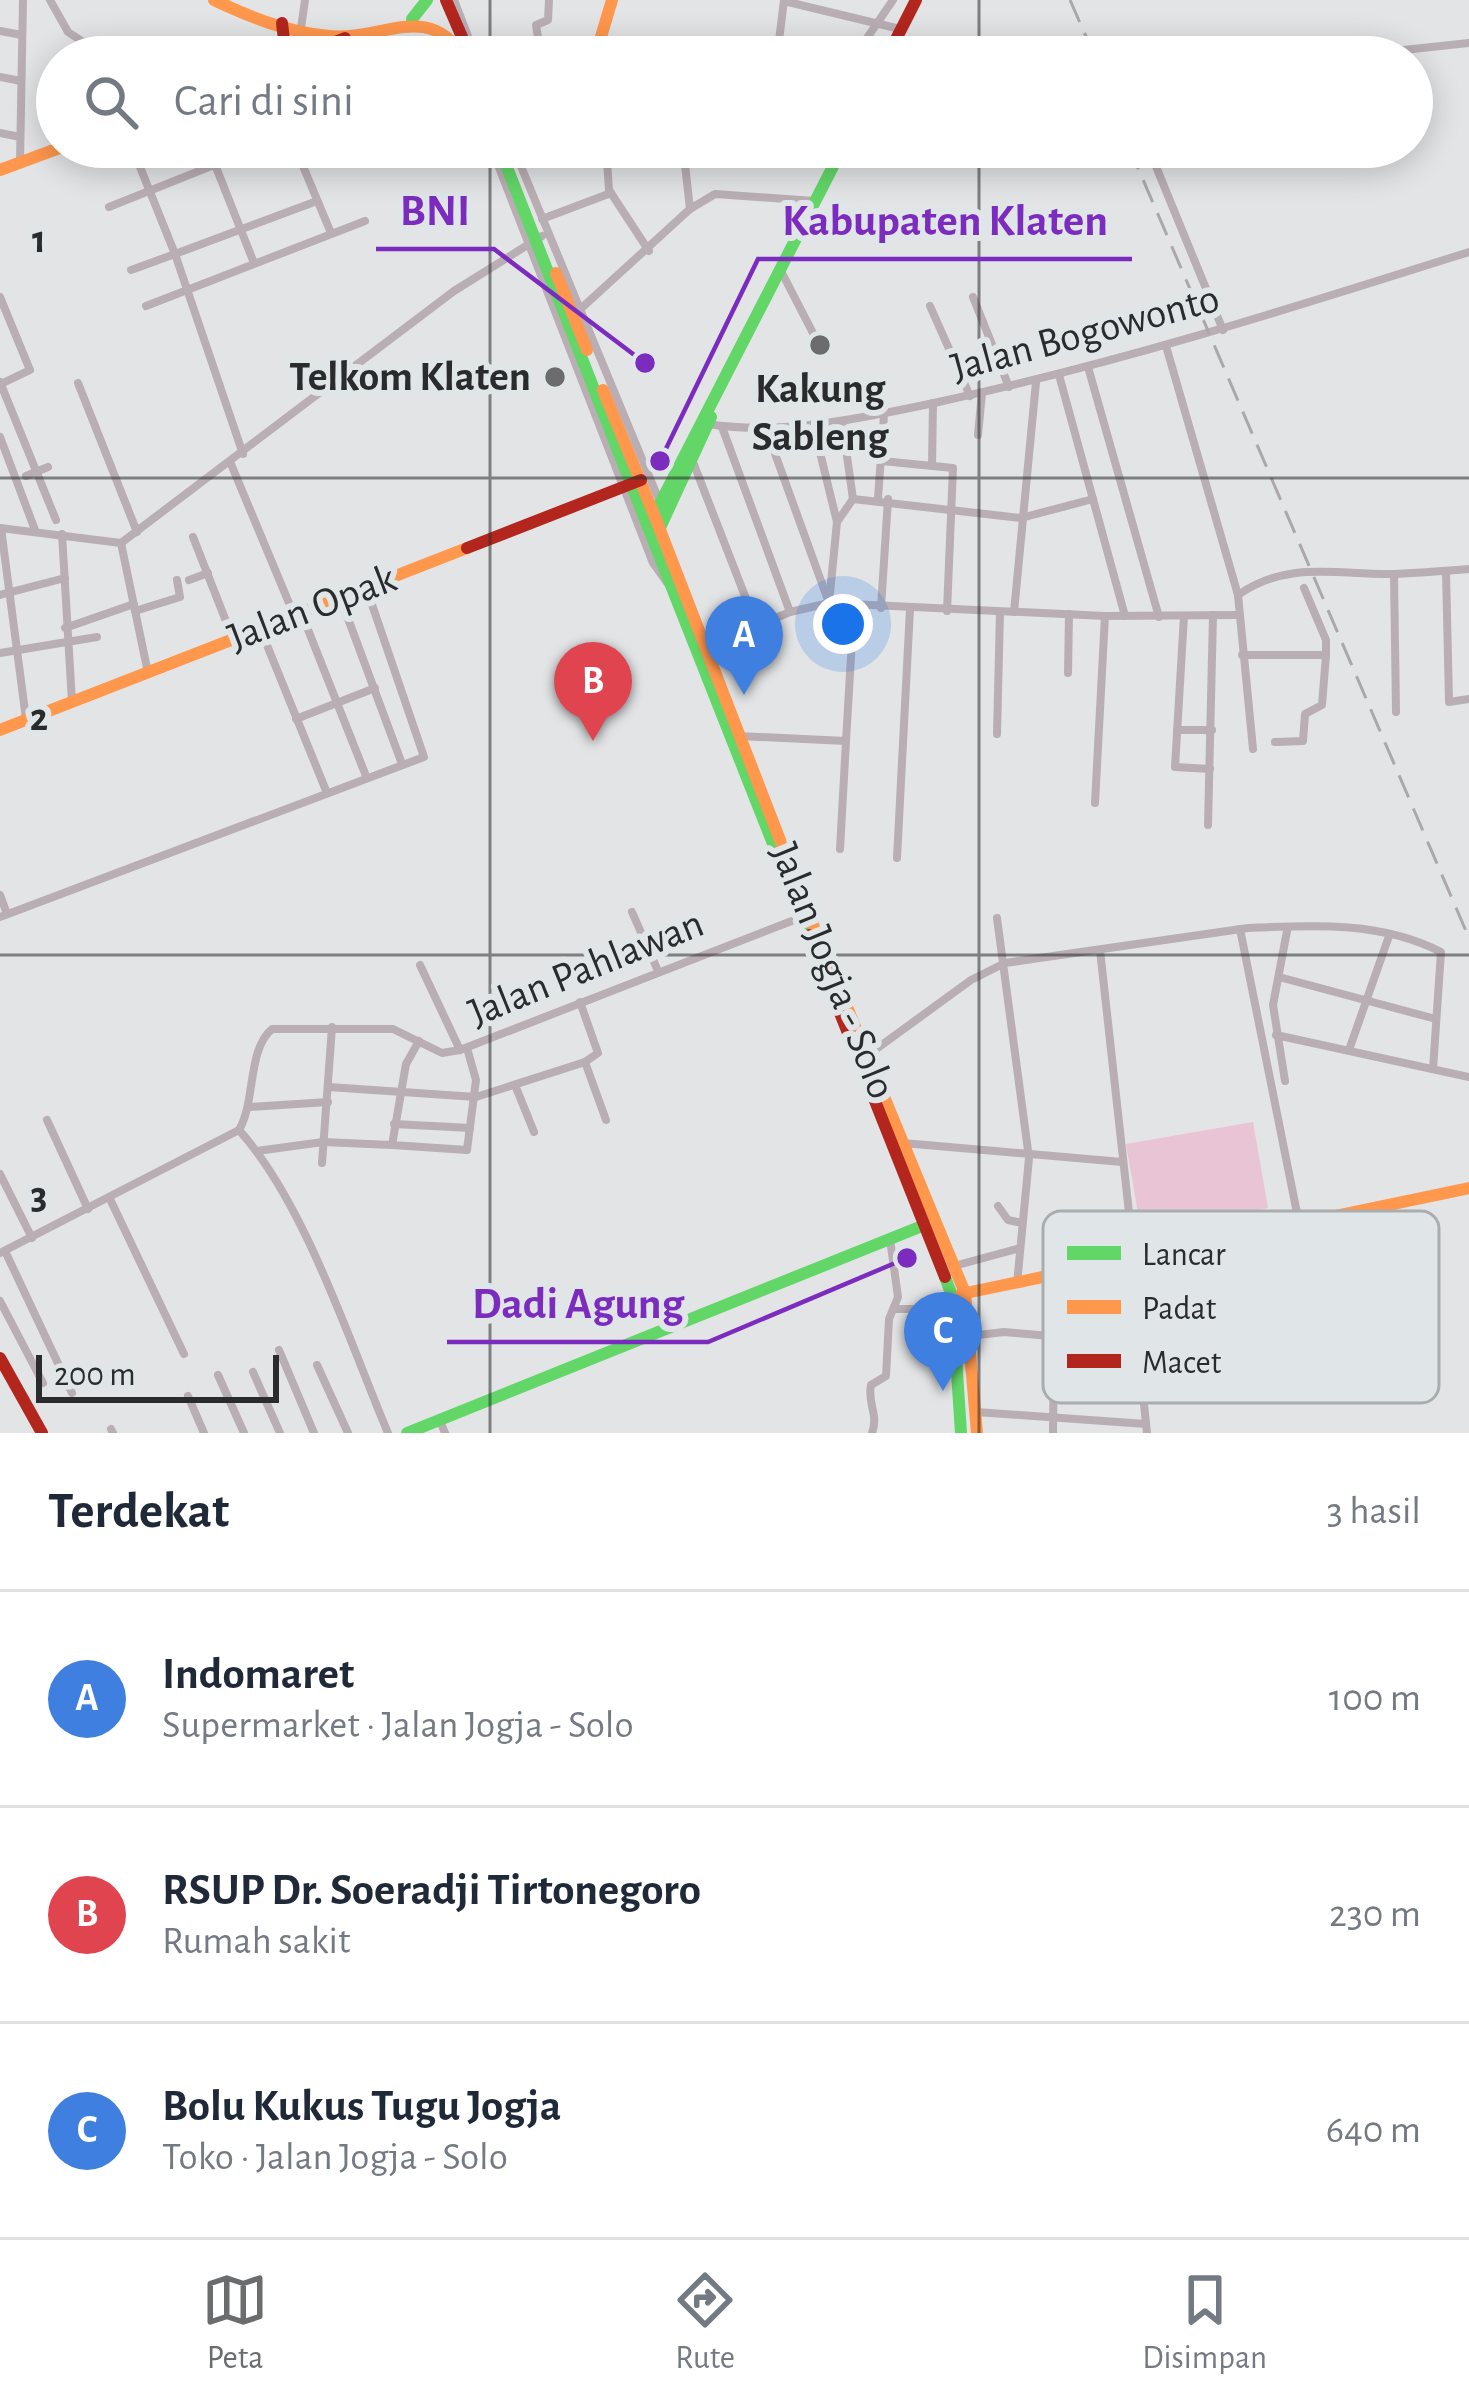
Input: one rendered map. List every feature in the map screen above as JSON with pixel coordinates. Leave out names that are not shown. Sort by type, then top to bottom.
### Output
[{"type":"main road","points":[[214,0],[336,36]]},
{"type":"main road","points":[[412,19],[428,0]]},
{"type":"main road","points":[[450,0],[461,36]]},
{"type":"main road","points":[[601,36],[612,0]]},
{"type":"main road","points":[[898,36],[916,0]]},
{"type":"main road","points":[[352,36],[412,19],[445,26],[455,36]]},
{"type":"main road","points":[[282,23],[284,36]]},
{"type":"main road","points":[[0,170],[36,156]]},
{"type":"main road","points":[[512,168],[535,240],[573,316],[632,484],[658,520]]},
{"type":"main road","points":[[658,520],[672,477],[782,273],[831,168]]},
{"type":"main road","points":[[658,520],[715,426],[721,389]]},
{"type":"main road","name":"Jalan Opak","points":[[0,730],[632,484]]},
{"type":"main road","name":"Jalan Jogja - Solo","points":[[658,520],[670,586],[736,737],[929,1223],[954,1266],[961,1433]]},
{"type":"main road","name":"Jalan Jogja - Solo","points":[[658,520],[736,737]]},
{"type":"main road","name":"Jalan Jogja - Solo","points":[[804,916],[867,1055],[970,1336],[977,1433]]},
{"type":"main road","points":[[1361,1211],[1469,1188]]},
{"type":"main road","points":[[407,1433],[443,1427],[929,1223]]},
{"type":"main road","points":[[957,1299],[1043,1279]]},
{"type":"main road","points":[[0,1358],[42,1433]]},
{"type":"street","points":[[20,162],[23,0]]},
{"type":"street","points":[[50,0],[74,36]]},
{"type":"street","points":[[302,28],[305,0]]},
{"type":"street","points":[[538,36],[536,25],[547,21],[548,0]]},
{"type":"street","points":[[779,36],[784,0],[878,20],[901,30]]},
{"type":"street","points":[[868,36],[892,0]]},
{"type":"street","points":[[445,26],[452,36]]},
{"type":"street","points":[[0,31],[23,35]]},
{"type":"street","points":[[1433,47],[1469,43]]},
{"type":"street","points":[[0,77],[21,81]]},
{"type":"street","points":[[0,133],[20,137]]},
{"type":"street","points":[[141,168],[243,454]]},
{"type":"street","points":[[110,207],[205,168]]},
{"type":"street","points":[[216,168],[254,263]]},
{"type":"street","points":[[304,168],[331,233]]},
{"type":"street","points":[[608,168],[611,193],[649,251]]},
{"type":"street","points":[[685,168],[690,209]]},
{"type":"street","points":[[1157,168],[1223,330]]},
{"type":"street","points":[[611,193],[530,216],[573,316],[690,209],[725,192],[816,201]]},
{"type":"street","points":[[131,270],[317,200]]},
{"type":"street","points":[[146,306],[365,220]]},
{"type":"street","points":[[26,719],[4,594],[0,528],[121,543],[454,291],[535,240],[658,520]]},
{"type":"street","name":"Jalan Bogowonto","points":[[715,426],[842,421],[1036,382],[1469,253]]},
{"type":"street","points":[[782,273],[814,335]]},
{"type":"street","points":[[973,297],[1009,388]]},
{"type":"street","points":[[0,298],[30,367],[28,374],[0,384],[31,474],[56,520]]},
{"type":"street","points":[[930,306],[970,396]]},
{"type":"street","points":[[1166,346],[1238,596],[1253,749]]},
{"type":"street","points":[[1088,367],[1159,617]]},
{"type":"street","points":[[1059,375],[1125,616]]},
{"type":"street","points":[[1013,612],[1036,382]]},
{"type":"street","points":[[78,383],[137,532]]},
{"type":"street","points":[[978,435],[982,393]]},
{"type":"street","points":[[932,465],[933,403]]},
{"type":"street","points":[[881,608],[884,415]]},
{"type":"street","points":[[837,522],[853,499],[842,421]]},
{"type":"street","points":[[813,424],[837,522],[829,602]]},
{"type":"street","points":[[715,426],[790,612]]},
{"type":"street","points":[[764,426],[829,602]]},
{"type":"street","points":[[0,436],[35,530]]},
{"type":"street","points":[[882,461],[953,468],[947,610]]},
{"type":"street","points":[[693,462],[757,627]]},
{"type":"street","points":[[231,464],[338,702],[366,776]]},
{"type":"street","points":[[31,474],[48,467]]},
{"type":"street","points":[[632,484],[657,574],[670,586]]},
{"type":"street","points":[[853,499],[883,498],[1021,518],[1093,499]]},
{"type":"street","points":[[62,534],[72,703]]},
{"type":"street","points":[[193,537],[232,639]]},
{"type":"street","points":[[121,543],[148,674]]},
{"type":"street","points":[[1238,596],[1269,577],[1305,569],[1394,574],[1469,569]]},
{"type":"street","points":[[1446,571],[1448,702],[1469,699]]},
{"type":"street","points":[[189,580],[208,573]]},
{"type":"street","points":[[1394,574],[1396,712]]},
{"type":"street","points":[[4,594],[65,578]]},
{"type":"street","points":[[65,628],[178,599],[177,580]]},
{"type":"street","points":[[0,895],[4,916],[425,754],[366,587]]},
{"type":"street","points":[[1275,742],[1303,740],[1305,714],[1323,702],[1326,640],[1304,588]]},
{"type":"street","points":[[340,597],[402,764]]},
{"type":"street","points":[[707,647],[790,612],[829,602],[1106,616],[1238,614]]},
{"type":"street","points":[[840,849],[854,606]]},
{"type":"street","points":[[897,858],[910,609]]},
{"type":"street","points":[[997,734],[1000,612]]},
{"type":"street","points":[[1069,614],[1069,673]]},
{"type":"street","points":[[1208,825],[1213,615]]},
{"type":"street","points":[[1095,803],[1106,616]]},
{"type":"street","points":[[1184,616],[1175,767],[1210,769]]},
{"type":"street","points":[[260,628],[327,793]]},
{"type":"street","points":[[0,653],[97,638]]},
{"type":"street","points":[[1242,655],[1326,656]]},
{"type":"street","points":[[296,718],[375,688]]},
{"type":"street","points":[[1178,730],[1212,730]]},
{"type":"street","points":[[736,737],[846,741]]},
{"type":"street","points":[[632,912],[658,971]]},
{"type":"street","name":"Jalan Pahlawan","points":[[239,1130],[250,1107],[260,1042],[269,1031],[393,1029],[442,1053],[464,1049],[804,916]]},
{"type":"street","points":[[997,918],[1029,1158],[1017,1284]]},
{"type":"street","points":[[867,1055],[971,980],[1005,964],[1240,929],[1287,931],[1342,924],[1441,952],[1432,1069]]},
{"type":"street","points":[[1240,929],[1297,1211]]},
{"type":"street","points":[[1285,1081],[1273,1005],[1287,931]]},
{"type":"street","points":[[1348,1050],[1389,936]]},
{"type":"street","points":[[1100,950],[1126,1211]]},
{"type":"street","points":[[257,1151],[323,1142],[466,1150],[476,1097],[464,1049],[420,964]]},
{"type":"street","points":[[1279,977],[1436,1019]]},
{"type":"street","points":[[329,1087],[476,1097],[585,1062],[598,1053],[580,1002]]},
{"type":"street","points":[[322,1163],[332,1027]]},
{"type":"street","points":[[1276,1035],[1469,1077]]},
{"type":"street","points":[[392,1145],[399,1095],[419,1041]]},
{"type":"street","points":[[585,1062],[606,1120]]},
{"type":"street","points":[[514,1084],[534,1132]]},
{"type":"street","points":[[250,1107],[328,1102]]},
{"type":"street","points":[[47,1120],[88,1208]]},
{"type":"street","points":[[394,1124],[470,1128]]},
{"type":"street","points":[[72,1393],[2,1252],[239,1130],[257,1151],[317,1266],[388,1433]]},
{"type":"street","points":[[901,1143],[1029,1158],[1122,1162]]},
{"type":"street","points":[[0,1174],[32,1238]]},
{"type":"street","points":[[109,1197],[184,1354]]},
{"type":"street","points":[[998,1206],[1008,1220],[1022,1223]]},
{"type":"street","points":[[872,1433],[877,1414],[869,1393],[871,1385],[886,1376],[898,1297],[890,1239]]},
{"type":"street","points":[[954,1266],[1020,1247]]},
{"type":"street","points":[[893,1309],[957,1299]]},
{"type":"street","points":[[0,1301],[44,1383]]},
{"type":"street","points":[[970,1336],[1043,1336]]},
{"type":"street","points":[[279,1350],[314,1433]]},
{"type":"street","points":[[317,1365],[348,1433]]},
{"type":"street","points":[[253,1372],[280,1433]]},
{"type":"street","points":[[218,1376],[244,1433]]},
{"type":"street","points":[[188,1396],[204,1433]]},
{"type":"street","points":[[1052,1433],[1053,1403]]},
{"type":"street","points":[[976,1412],[1146,1428]]},
{"type":"shaded area","points":[[1253,1122],[1268,1208],[1138,1211],[1126,1144]]},
{"type":"railway","points":[[1070,0],[1086,36]]},
{"type":"railway","points":[[1138,168],[1469,938]]},
{"type":"traffic: fast","points":[[412,19],[427,0]]},
{"type":"traffic: fast","points":[[507,168],[648,527]]},
{"type":"traffic: fast","points":[[809,935],[648,527],[832,168]]},
{"type":"traffic: fast","points":[[658,532],[711,417]]},
{"type":"traffic: fast","points":[[407,1433],[927,1224]]},
{"type":"traffic: fast","points":[[945,1277],[952,1296],[961,1433]]},
{"type":"traffic: slow","points":[[214,0],[270,23],[329,36]]},
{"type":"traffic: slow","points":[[601,36],[612,0]]},
{"type":"traffic: slow","points":[[349,36],[403,27],[435,30],[444,36]]},
{"type":"traffic: slow","points":[[329,36],[349,36]]},
{"type":"traffic: slow","points":[[0,170],[36,157]]},
{"type":"traffic: slow","points":[[556,273],[587,350]]},
{"type":"traffic: slow","points":[[603,390],[655,517]]},
{"type":"traffic: slow","points":[[655,517],[809,915],[965,1293],[977,1433]]},
{"type":"traffic: slow","points":[[0,730],[467,548]]},
{"type":"traffic: slow","points":[[1359,1211],[1469,1188]]},
{"type":"traffic: slow","points":[[961,1294],[1043,1277]]},
{"type":"traffic: jam","points":[[446,0],[462,36]]},
{"type":"traffic: jam","points":[[898,36],[916,0]]},
{"type":"traffic: jam","points":[[282,23],[284,36]]},
{"type":"traffic: jam","points":[[467,548],[641,480]]},
{"type":"traffic: jam","points":[[809,935],[945,1277]]},
{"type":"traffic: jam","points":[[0,1358],[42,1433]]},
{"type":"place","name":"Kakung Sableng","points":[[820,345]]},
{"type":"place","name":"BNI","points":[[645,363]]},
{"type":"place","name":"Telkom Klaten","points":[[555,377]]},
{"type":"place","name":"Kabupaten Klaten","points":[[660,461]]},
{"type":"place","name":"Indomaret","points":[[744,695]]},
{"type":"place","name":"RSUP Dr. Soeradji Tirtonegoro","points":[[593,741]]},
{"type":"place","name":"Dadi Agung","points":[[907,1258]]},
{"type":"place","name":"Bolu Kukus Tugu Jogja","points":[[943,1391]]}]
